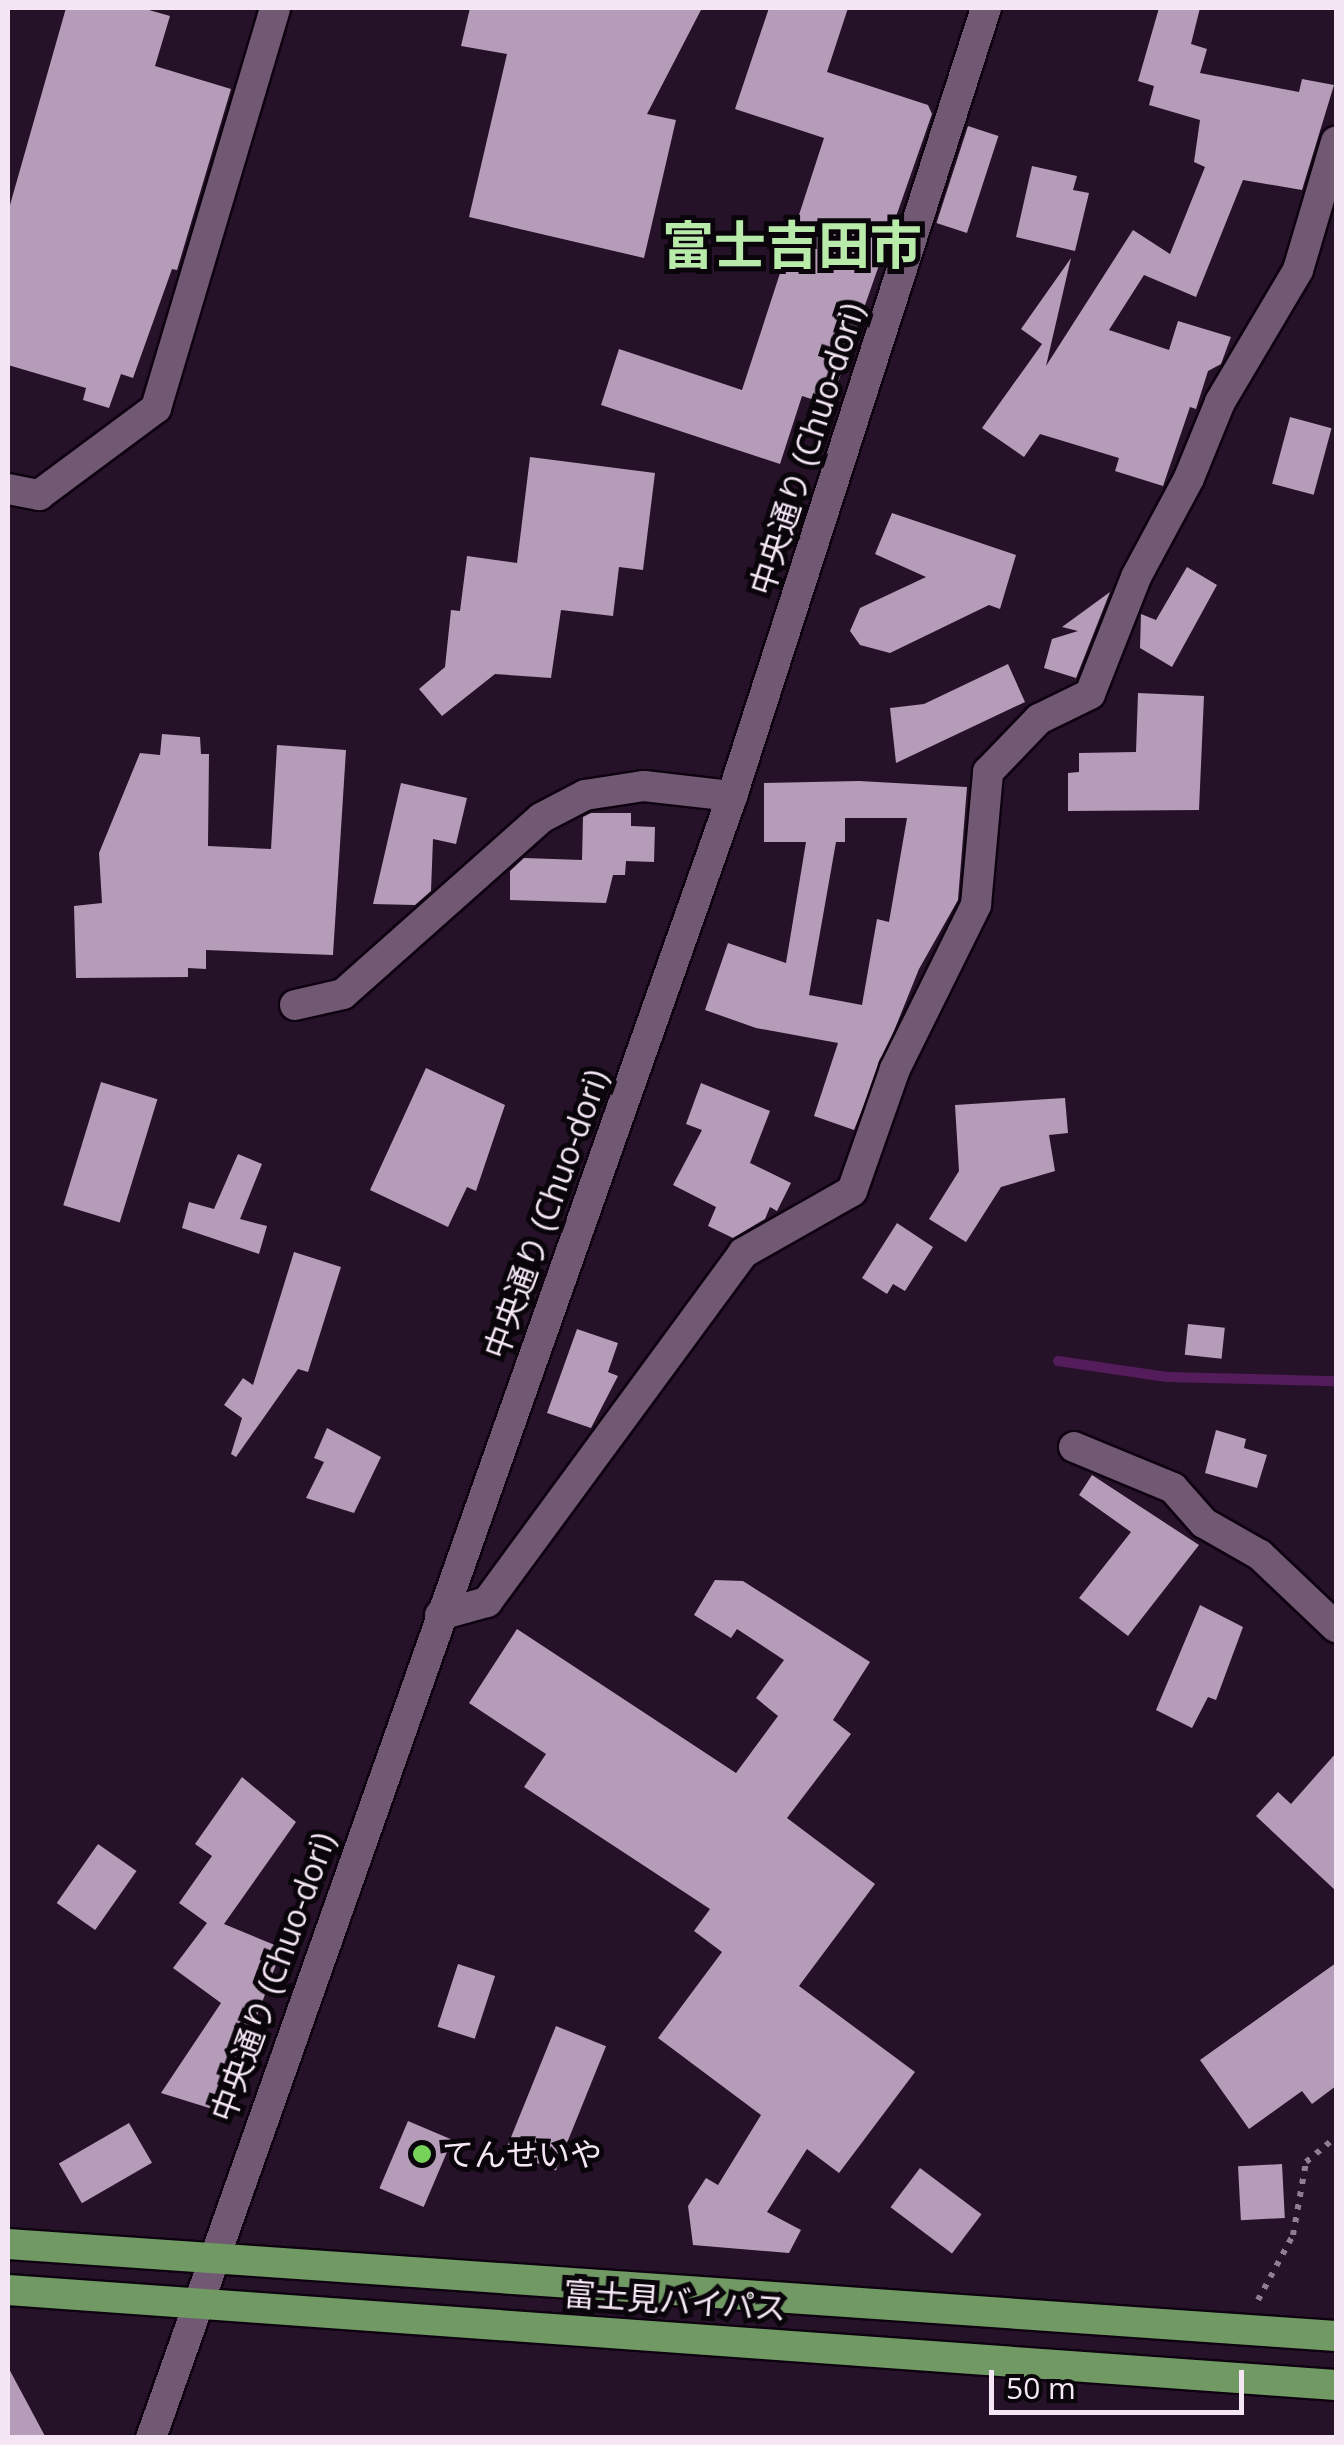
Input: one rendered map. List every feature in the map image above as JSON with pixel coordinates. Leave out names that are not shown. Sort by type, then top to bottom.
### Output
[{"type":"highway","name":"富士見バイパス","points":[[8,2244],[1336,2336]]},
{"type":"highway","name":"富士見バイパス","points":[[8,2290],[200,2300],[1336,2385]]},
{"type":"street","points":[[8,489],[39,495],[156,408],[275,8]]},
{"type":"street","name":"中央通り (Chuo-dori)","points":[[151,2438],[200,2300],[209,2260],[732,796],[986,8]]},
{"type":"street","points":[[440,1615],[487,1602],[743,1253],[852,1191],[896,1070],[976,905],[988,772],[1038,719],[1090,694],[1136,576],[1189,478],[1220,402],[1298,270],[1336,142]]},
{"type":"street","points":[[295,1005],[343,994],[541,818],[585,795],[644,786],[732,796]]},
{"type":"street","points":[[1074,1447],[1172,1488],[1204,1523],[1260,1555],[1336,1627]]},
{"type":"path","points":[[1245,2328],[1293,2235],[1306,2162],[1336,2137]]},
{"type":"building","points":[[66,8],[142,8],[170,16],[155,66],[231,89],[177,270],[172,269],[133,378],[121,374],[109,408],[83,400],[86,388],[8,365],[8,212]]},
{"type":"building","points":[[470,8],[702,8],[647,114],[676,120],[644,258],[469,217],[507,54],[461,46]]},
{"type":"building","points":[[769,8],[848,8],[827,72],[928,105],[932,114],[830,405],[802,396],[780,464],[601,405],[619,349],[742,390],[824,138],[735,109]]},
{"type":"building","points":[[1159,8],[1200,8],[1191,44],[1207,49],[1200,73],[1299,92],[1302,79],[1334,85],[1302,190],[1243,180],[1196,297],[1144,275],[1109,330],[1169,350],[1178,321],[1231,337],[1221,364],[1208,371],[1196,409],[1190,407],[1163,486],[1115,471],[1119,458],[1040,434],[1024,457],[982,428],[1042,344],[1021,329],[1071,258],[1046,366],[1133,230],[1170,254],[1205,167],[1194,162],[1200,120],[1149,105],[1154,86],[1138,81]]},
{"type":"building","points":[[968,126],[998,136],[967,233],[936,223]]},
{"type":"building","points":[[1032,166],[1077,176],[1073,190],[1089,193],[1075,251],[1016,237]]},
{"type":"building","points":[[1290,417],[1332,428],[1314,495],[1272,484]]},
{"type":"building","points":[[530,457],[655,473],[643,570],[619,567],[613,616],[561,610],[551,678],[495,674],[442,716],[419,689],[445,667],[451,610],[460,611],[467,556],[517,563]]},
{"type":"building","points":[[892,513],[1016,555],[1000,609],[989,605],[890,653],[860,645],[850,631],[860,608],[926,577],[875,554]]},
{"type":"building","points":[[1187,567],[1217,585],[1172,667],[1140,648],[1141,614],[1156,620]]},
{"type":"building","points":[[1110,592],[1076,678],[1044,668],[1052,639],[1078,631],[1062,627]]},
{"type":"building","points":[[1008,664],[1025,702],[896,763],[890,708],[924,704]]},
{"type":"building","points":[[1138,693],[1204,696],[1199,810],[1068,811],[1068,773],[1079,772],[1079,753],[1136,752]]},
{"type":"building","points":[[162,734],[200,737],[201,754],[209,754],[208,846],[271,849],[277,745],[346,750],[333,955],[206,950],[206,969],[188,968],[188,977],[76,978],[74,906],[102,903],[99,853],[140,753],[160,755]]},
{"type":"building","points":[[859,781],[967,787],[958,900],[919,969],[854,1130],[814,1116],[838,1043],[756,1028],[705,1010],[728,943],[786,963],[806,842],[764,842],[764,783]],"holes":[[[845,818],[907,818],[889,922],[877,919],[862,1005],[809,995],[836,842],[845,842]]]},
{"type":"building","points":[[401,783],[467,798],[456,844],[433,839],[431,891],[415,905],[373,904]]},
{"type":"building","points":[[591,813],[631,813],[631,826],[655,827],[654,862],[626,861],[625,875],[613,875],[606,903],[510,900],[510,871],[524,858],[582,860],[583,817]]},
{"type":"building","points":[[426,1068],[505,1105],[476,1191],[467,1187],[448,1227],[370,1190]]},
{"type":"building","points":[[101,1082],[157,1099],[120,1223],[63,1205]]},
{"type":"building","points":[[701,1083],[770,1111],[750,1163],[791,1183],[777,1211],[770,1207],[765,1219],[733,1238],[708,1226],[716,1207],[673,1185],[702,1130],[686,1124]]},
{"type":"building","points":[[1065,1098],[1068,1133],[1049,1135],[1055,1171],[1001,1187],[966,1242],[929,1219],[959,1171],[955,1105]]},
{"type":"building","points":[[238,1154],[262,1164],[240,1219],[267,1226],[259,1254],[182,1228],[189,1202],[214,1209]]},
{"type":"building","points":[[897,1223],[933,1247],[905,1291],[893,1284],[887,1294],[862,1278]]},
{"type":"building","points":[[294,1252],[341,1267],[308,1372],[298,1369],[236,1457],[231,1454],[242,1418],[224,1405],[243,1378],[253,1385]]},
{"type":"building","points":[[1188,1324],[1225,1328],[1222,1359],[1185,1355]]},
{"type":"building","points":[[577,1329],[618,1343],[608,1372],[618,1376],[591,1428],[547,1413]]},
{"type":"building","points":[[327,1428],[381,1457],[354,1513],[306,1498],[324,1462],[314,1458]]},
{"type":"building","points":[[1216,1430],[1246,1439],[1244,1448],[1267,1455],[1257,1488],[1205,1473]]},
{"type":"building","points":[[1092,1475],[1199,1545],[1128,1636],[1079,1598],[1131,1532],[1079,1495]]},
{"type":"building","points":[[715,1580],[743,1581],[870,1662],[833,1720],[851,1734],[787,1818],[875,1884],[799,1986],[915,2072],[839,2173],[807,2149],[767,2212],[801,2230],[789,2253],[693,2245],[688,2206],[706,2178],[718,2185],[761,2115],[658,2038],[722,1952],[694,1931],[710,1909],[524,1787],[546,1754],[469,1703],[517,1629],[736,1773],[778,1716],[756,1698],[784,1660],[737,1629],[731,1638],[694,1615]]},
{"type":"building","points":[[1200,1605],[1243,1627],[1216,1700],[1208,1697],[1192,1728],[1156,1710]]},
{"type":"building","points":[[1336,1753],[1336,1891],[1256,1816],[1278,1792],[1291,1804]]},
{"type":"building","points":[[242,1777],[296,1822],[224,1924],[282,1948],[222,2112],[161,2093],[221,2003],[173,1968],[207,1923],[179,1903],[212,1856],[195,1844]]},
{"type":"building","points":[[98,1844],[137,1871],[95,1930],[57,1903]]},
{"type":"building","points":[[1336,1963],[1336,2086],[1312,2104],[1302,2091],[1249,2129],[1200,2060]]},
{"type":"building","points":[[458,1964],[495,1976],[475,2039],[438,2027]]},
{"type":"building","points":[[556,2026],[606,2046],[556,2170],[506,2150]]},
{"type":"building","points":[[408,2121],[452,2140],[424,2207],[379,2188]]},
{"type":"building","points":[[129,2123],[152,2163],[82,2203],[59,2164]]},
{"type":"building","points":[[1282,2164],[1285,2218],[1241,2220],[1238,2166]]},
{"type":"building","points":[[920,2168],[981,2214],[952,2253],[891,2207]]},
{"type":"building","points":[[8,2367],[46,2438],[8,2438]]},
{"type":"waterway","points":[[1058,1361],[1167,1377],[1336,1381]]},
{"type":"place","name":"てんせいや","points":[[422,2154]]},
{"type":"district","name":"富士吉田市","points":[[792,244]]}]
